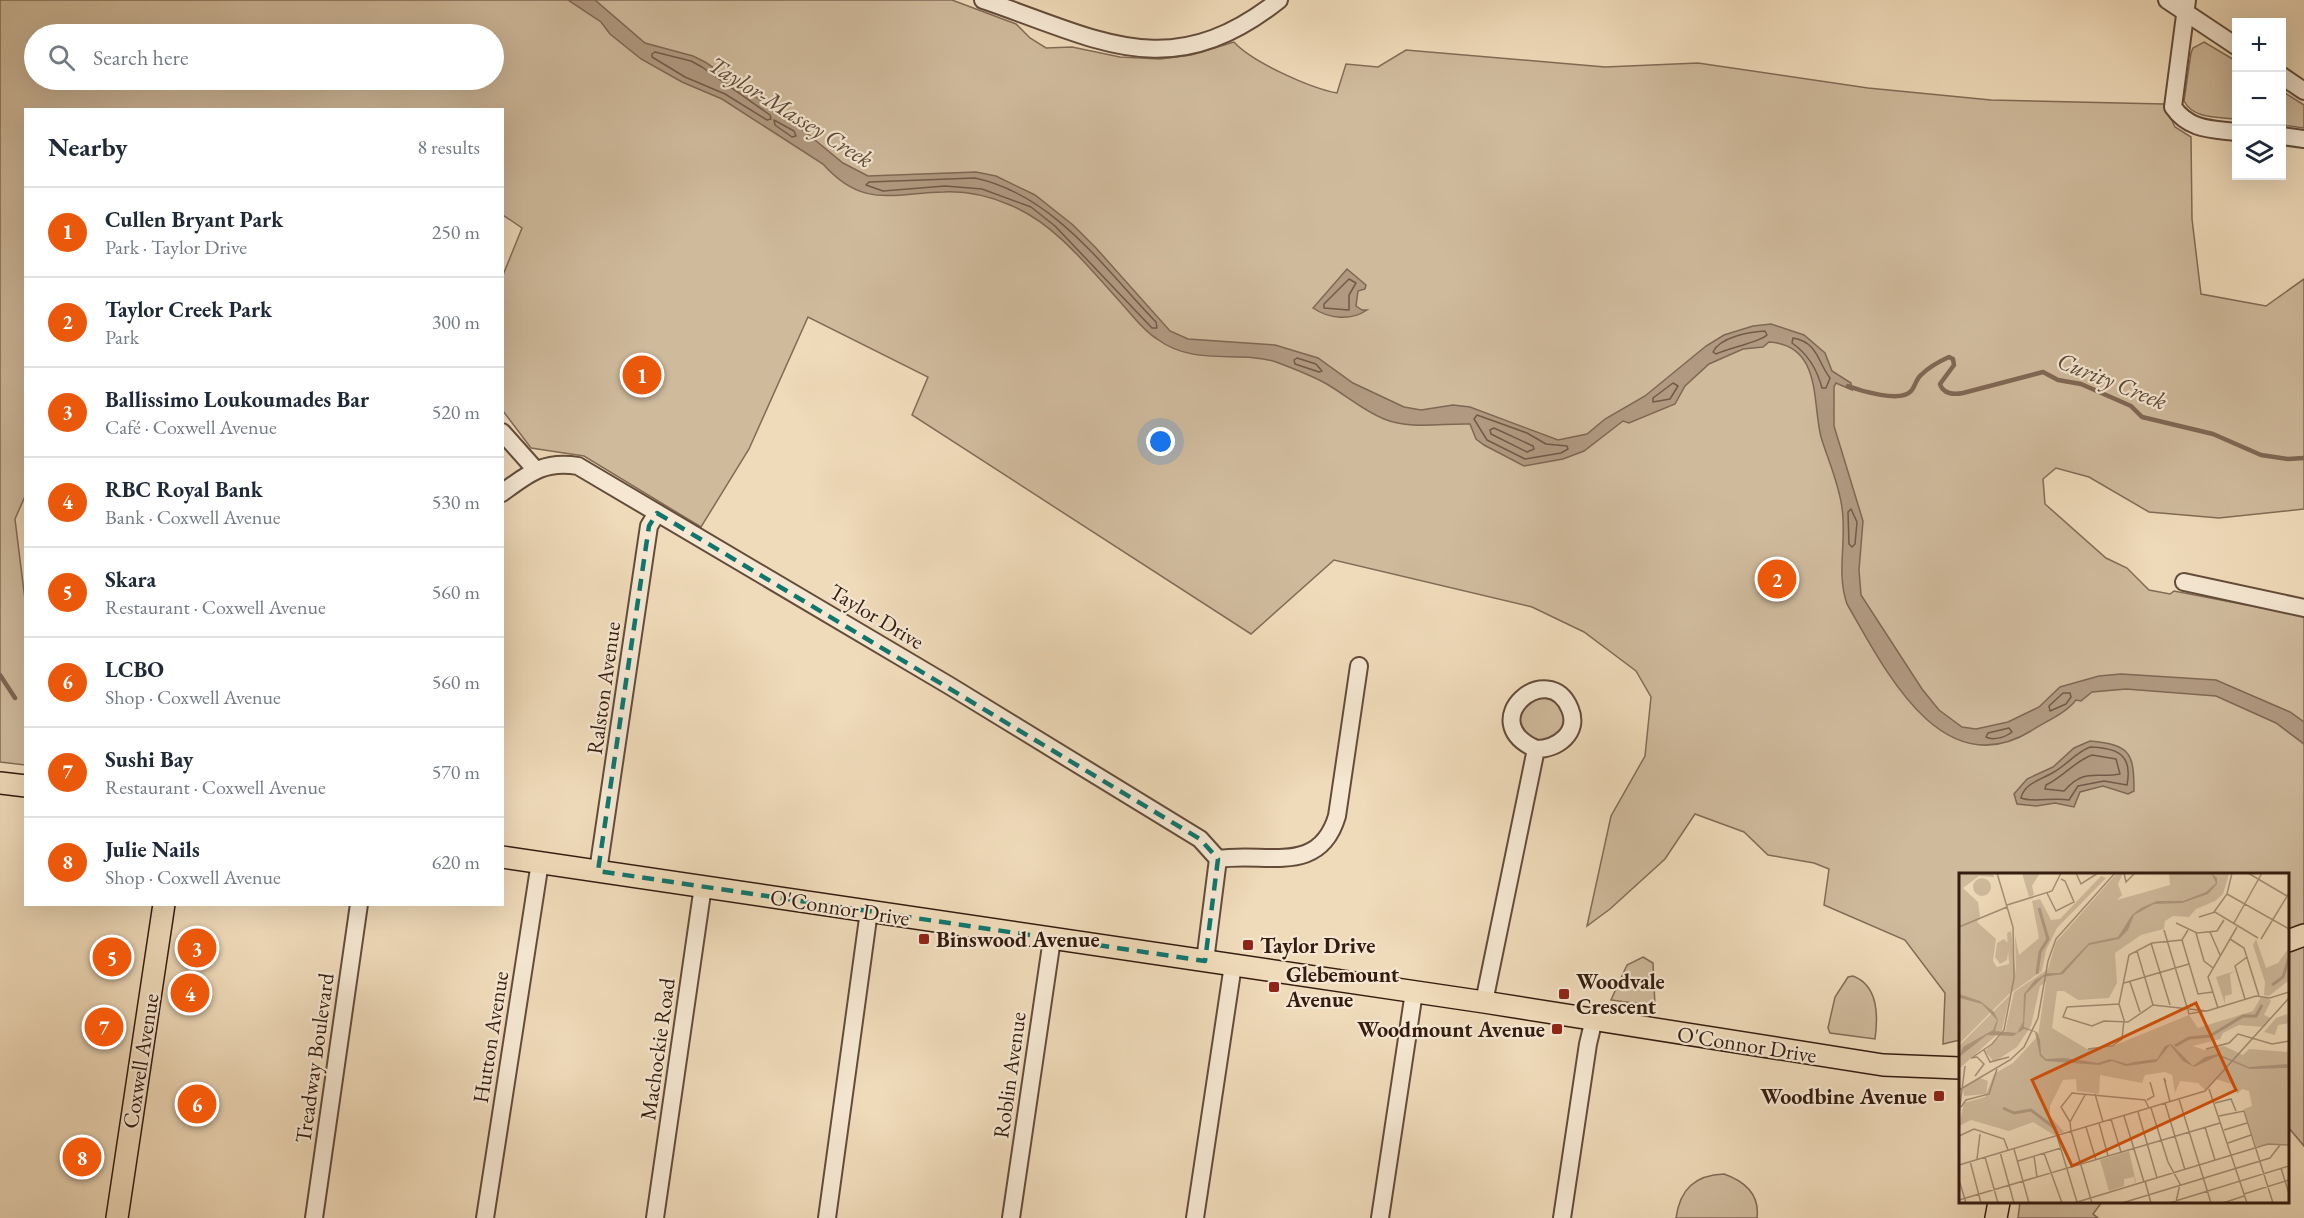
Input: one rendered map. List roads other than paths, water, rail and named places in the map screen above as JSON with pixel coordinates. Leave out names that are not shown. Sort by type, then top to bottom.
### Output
[{"type":"main road","points":[[0,783],[24,786]]},
{"type":"main road","name":"O'Connor Drive","points":[[504,857],[1484,1002],[1883,1065],[1959,1068]]},
{"type":"main road","name":"Coxwell Avenue","points":[[117,1218],[164,906]]},
{"type":"main road","points":[[2289,941],[2304,935]]},
{"type":"main road","points":[[1996,1218],[1999,1203]]},
{"type":"street","points":[[983,0],[1106,44],[1158,49],[1194,46],[1228,34],[1255,20],[1279,0]]},
{"type":"street","points":[[2167,0],[2186,6],[2232,43]]},
{"type":"street","points":[[2186,6],[2173,95],[2174,107],[2180,116],[2203,128],[2232,132]]},
{"type":"street","points":[[2286,79],[2304,91]]},
{"type":"street","points":[[2286,137],[2304,139]]},
{"type":"street","points":[[504,434],[535,469],[504,492]]},
{"type":"street","name":"Taylor Drive","points":[[535,469],[560,462],[578,466],[950,686],[1200,839],[1218,859]]},
{"type":"street","name":"Ralston Avenue","points":[[598,871],[649,526],[657,513]]},
{"type":"street","points":[[2184,582],[2304,608]]},
{"type":"street","points":[[1205,962],[1218,859],[1236,856],[1303,856],[1323,843],[1333,828],[1337,816],[1359,666]]},
{"type":"street","points":[[1484,1002],[1536,749]]},
{"type":"street","name":"Hutton Avenue","points":[[485,1218],[540,862]]},
{"type":"street","name":"Machockie Road","points":[[655,1218],[703,886]]},
{"type":"street","name":"Treadway Boulevard","points":[[314,1218],[359,906]]},
{"type":"street","points":[[826,1218],[869,911]]},
{"type":"street","name":"Roblin Avenue","points":[[1011,1218],[1052,939]]},
{"type":"street","points":[[1195,1218],[1233,965]]},
{"type":"street","points":[[1380,1218],[1414,992]]},
{"type":"street","points":[[1562,1218],[1588,1044],[1594,1019]]},
{"type":"water","points":[[568,0],[595,0],[645,43],[693,56],[705,62],[798,126],[843,163],[868,176],[976,172],[996,176],[1035,195],[1073,225],[1096,248],[1170,331],[1188,339],[1275,345],[1318,358],[1353,383],[1404,407],[1421,410],[1453,405],[1470,407],[1558,440],[1587,434],[1605,419],[1645,396],[1706,346],[1724,335],[1753,326],[1771,324],[1804,335],[1825,353],[1832,371],[1851,383],[1852,390],[1836,383],[1834,387],[1834,426],[1863,521],[1859,570],[1861,595],[1922,689],[1939,710],[1962,727],[1976,729],[2008,722],[2039,707],[2060,687],[2099,676],[2121,674],[2216,680],[2290,712],[2304,722],[2304,744],[2276,723],[2216,696],[2126,689],[2092,692],[2081,701],[2076,700],[2061,713],[2031,731],[1999,744],[1969,743],[1943,732],[1919,712],[1898,687],[1847,604],[1842,580],[1842,508],[1821,437],[1812,378],[1798,353],[1786,346],[1769,342],[1763,347],[1743,349],[1709,364],[1685,386],[1675,404],[1629,423],[1623,421],[1584,451],[1563,459],[1524,466],[1476,439],[1470,424],[1416,425],[1394,422],[1370,412],[1317,379],[1276,362],[1247,357],[1186,353],[1171,348],[1138,323],[1071,248],[1027,213],[1002,202],[969,193],[879,195],[851,188],[823,164],[722,99],[682,82],[641,59],[610,34],[601,22]]},
{"type":"water","points":[[1347,269],[1366,285],[1365,289],[1358,291],[1356,306],[1367,310],[1354,316],[1340,317],[1319,312],[1313,308]]},
{"type":"water","points":[[2090,741],[2114,745],[2127,753],[2133,767],[2134,791],[2128,794],[2103,786],[2080,792],[2074,807],[2055,803],[2036,806],[2017,804],[2014,794],[2027,779],[2053,767],[2074,748]]},
{"type":"waterway","name":"Curity Creek","points":[[1848,386],[1881,395],[1906,394],[1911,391],[1924,372],[1949,357],[1953,359],[1954,365],[1940,384],[1949,393],[1963,393],[2043,372],[2058,380],[2081,384],[2131,406],[2142,417],[2213,434],[2261,455],[2288,459],[2304,458]]},
{"type":"waterway","points":[[0,675],[15,698]]},
{"type":"place","name":"Cullen Bryant Park","points":[[642,375]]},
{"type":"place","name":"Taylor Creek Park","points":[[1777,579]]},
{"type":"place","name":"Binswood Avenue","points":[[924,939]]},
{"type":"place","name":"Taylor Drive","points":[[1248,945]]},
{"type":"place","name":"Ballissimo Loukoumades Bar","points":[[197,948]]},
{"type":"place","name":"Skara","points":[[112,957]]},
{"type":"place","name":"Glebemount Avenue","points":[[1274,987]]},
{"type":"place","name":"RBC Royal Bank","points":[[190,993]]},
{"type":"place","name":"Woodvale Crescent","points":[[1564,994]]},
{"type":"place","name":"Sushi Bay","points":[[104,1027]]},
{"type":"place","name":"Woodmount Avenue","points":[[1557,1029]]},
{"type":"place","name":"Woodbine Avenue","points":[[1939,1096]]},
{"type":"place","name":"LCBO","points":[[197,1104]]},
{"type":"place","name":"Julie Nails","points":[[82,1157]]},
{"type":"water label","name":"Taylor-Massey Creek","points":[[791,112]]}]
